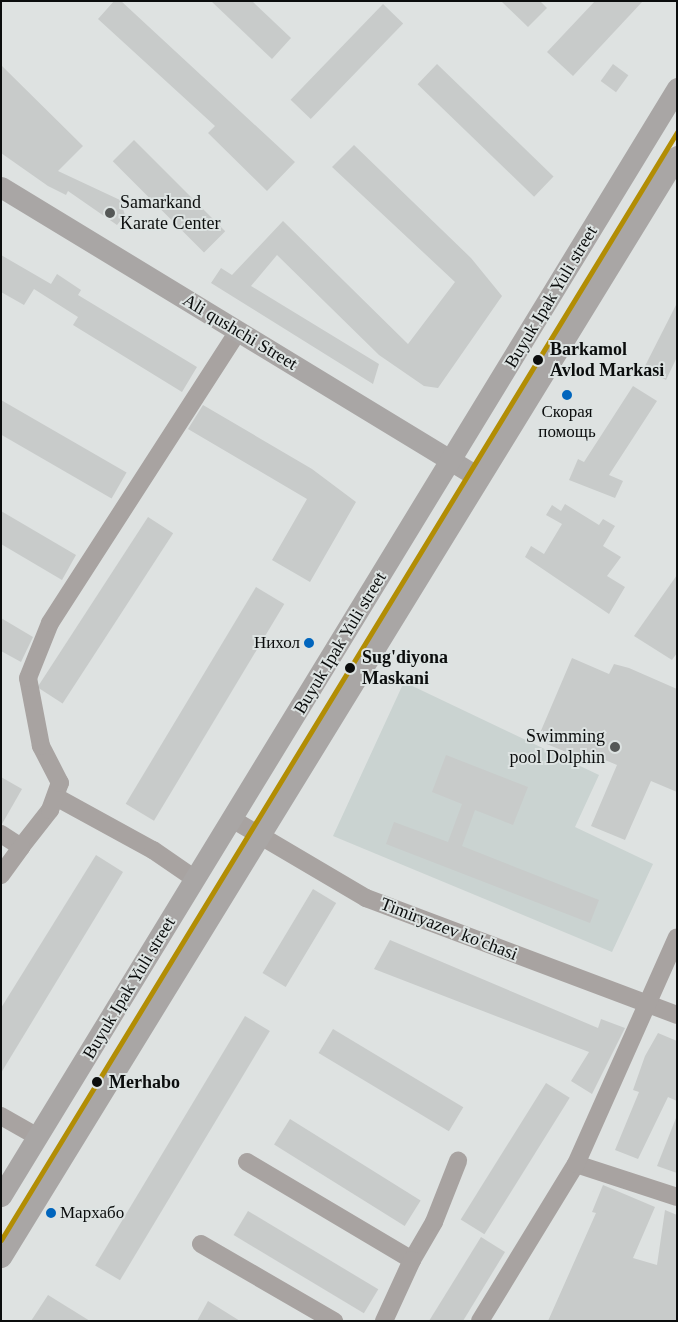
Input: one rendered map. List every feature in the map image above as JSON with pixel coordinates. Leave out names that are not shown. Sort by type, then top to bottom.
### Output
[{"type":"main road","name":"Buyuk Ipak Yuli street","points":[[1,1196],[452,460],[677,88]]},
{"type":"main road","name":"Buyuk Ipak Yuli street","points":[[1,1257],[257,835],[677,156]]},
{"type":"main road","name":"Ali qushchi Street","points":[[1,187],[478,477]]},
{"type":"street","points":[[1,875],[56,797],[60,783],[41,746],[28,678],[50,623],[238,331]]},
{"type":"street","points":[[56,797],[153,850],[195,879]]},
{"type":"street","name":"Timiryazev ko'chasi","points":[[232,819],[366,898],[677,1015]]},
{"type":"street","points":[[1,834],[21,847]]},
{"type":"street","points":[[480,1321],[576,1164],[650,1005],[677,937]]},
{"type":"street","points":[[1,1116],[38,1137]]},
{"type":"street","points":[[384,1321],[412,1260],[434,1222],[458,1161]]},
{"type":"street","points":[[248,1162],[412,1260]]},
{"type":"street","points":[[576,1164],[677,1197]]},
{"type":"street","points":[[201,1244],[334,1321]]},
{"type":"shaded area","points":[[404,682],[599,775],[575,827],[653,864],[612,952],[333,836]]},
{"type":"building","points":[[114,1],[121,1],[295,162],[267,191],[208,133],[215,126],[98,19]]},
{"type":"building","points":[[211,1],[252,1],[291,38],[272,59]]},
{"type":"building","points":[[501,1],[540,1],[547,8],[528,27]]},
{"type":"building","points":[[595,1],[643,1],[573,76],[547,52]]},
{"type":"building","points":[[383,4],[403,23],[311,119],[291,100]]},
{"type":"building","points":[[437,64],[554,177],[534,197],[418,84]]},
{"type":"building","points":[[613,64],[628,75],[616,92],[601,81]]},
{"type":"building","points":[[1,65],[83,146],[58,171],[120,200],[125,215],[117,225],[68,191],[66,195],[48,186],[1,153]]},
{"type":"building","points":[[134,140],[225,231],[204,252],[113,161]]},
{"type":"building","points":[[354,145],[471,258],[502,296],[438,388],[424,386],[379,355],[277,255],[251,286],[379,364],[373,384],[211,283],[221,268],[232,275],[283,221],[408,344],[455,282],[332,167]]},
{"type":"building","points":[[1,255],[51,284],[57,274],[81,290],[78,295],[197,367],[182,392],[73,325],[78,317],[34,289],[24,305],[1,292]]},
{"type":"building","points":[[677,303],[677,357],[666,380],[644,368]]},
{"type":"building","points":[[633,386],[657,401],[609,475],[623,481],[615,498],[569,480],[578,459],[584,462]]},
{"type":"building","points":[[1,400],[127,472],[112,498],[1,435]]},
{"type":"building","points":[[203,405],[312,469],[356,502],[310,582],[272,560],[307,499],[188,429]]},
{"type":"building","points":[[565,504],[599,525],[603,519],[615,526],[603,546],[621,557],[607,576],[625,587],[609,614],[525,557],[531,546],[544,554],[562,524],[546,515],[552,505],[561,511]]},
{"type":"building","points":[[1,511],[76,555],[62,580],[1,544]]},
{"type":"building","points":[[148,517],[173,533],[63,704],[37,687]]},
{"type":"building","points":[[677,575],[677,653],[672,660],[634,636]]},
{"type":"building","points":[[256,587],[284,604],[154,821],[126,804]]},
{"type":"building","points":[[1,618],[33,637],[21,662],[1,651]]},
{"type":"building","name":"Swimming pool Dolphin","points":[[572,658],[609,674],[614,664],[629,668],[677,689],[677,792],[651,781],[625,840],[591,826],[617,765],[591,754],[588,761],[537,740]]},
{"type":"building","points":[[446,755],[528,787],[513,825],[475,810],[462,846],[599,900],[590,923],[386,844],[394,822],[448,842],[462,804],[432,792]]},
{"type":"building","points":[[1,777],[22,789],[2,824],[1,823]]},
{"type":"building","points":[[96,855],[123,872],[1,1073],[1,1008]]},
{"type":"building","points":[[313,889],[336,903],[286,987],[263,973]]},
{"type":"building","points":[[390,940],[598,1028],[601,1019],[625,1028],[592,1094],[571,1081],[589,1052],[374,969]]},
{"type":"building","points":[[245,1016],[270,1031],[120,1280],[95,1265]]},
{"type":"building","points":[[333,1029],[463,1107],[449,1131],[319,1053]]},
{"type":"building","points":[[658,1033],[677,1041],[677,1101],[668,1097],[638,1159],[615,1150],[639,1092],[633,1090],[645,1056]]},
{"type":"building","points":[[546,1083],[570,1098],[484,1234],[461,1220]]},
{"type":"building","points":[[290,1119],[421,1201],[405,1226],[274,1144]]},
{"type":"building","points":[[677,1119],[677,1173],[657,1166]]},
{"type":"building","points":[[603,1185],[655,1207],[633,1258],[657,1265],[665,1210],[677,1215],[677,1321],[548,1321],[596,1213],[592,1212]]},
{"type":"building","points":[[248,1211],[378,1289],[364,1313],[234,1235]]},
{"type":"building","points":[[481,1237],[505,1252],[463,1321],[429,1321]]},
{"type":"building","points":[[48,1295],[90,1321],[31,1321]]},
{"type":"building","points":[[208,1301],[240,1321],[197,1321]]},
{"type":"transit line","points":[[1,1240],[677,132]]},
{"type":"place","name":"Samarkand Karate Center","points":[[110,213]]},
{"type":"place","name":"Barkamol Avlod Markasi","points":[[538,360]]},
{"type":"place","name":"Скорая помощь","points":[[567,395]]},
{"type":"place","name":"Нихол","points":[[309,643]]},
{"type":"place","name":"Sug'diyona Maskani","points":[[350,668]]},
{"type":"place","name":"Swimming pool Dolphin","points":[[615,747]]},
{"type":"place","name":"Merhabo","points":[[97,1082]]},
{"type":"place","name":"Мархабо","points":[[51,1213]]}]
